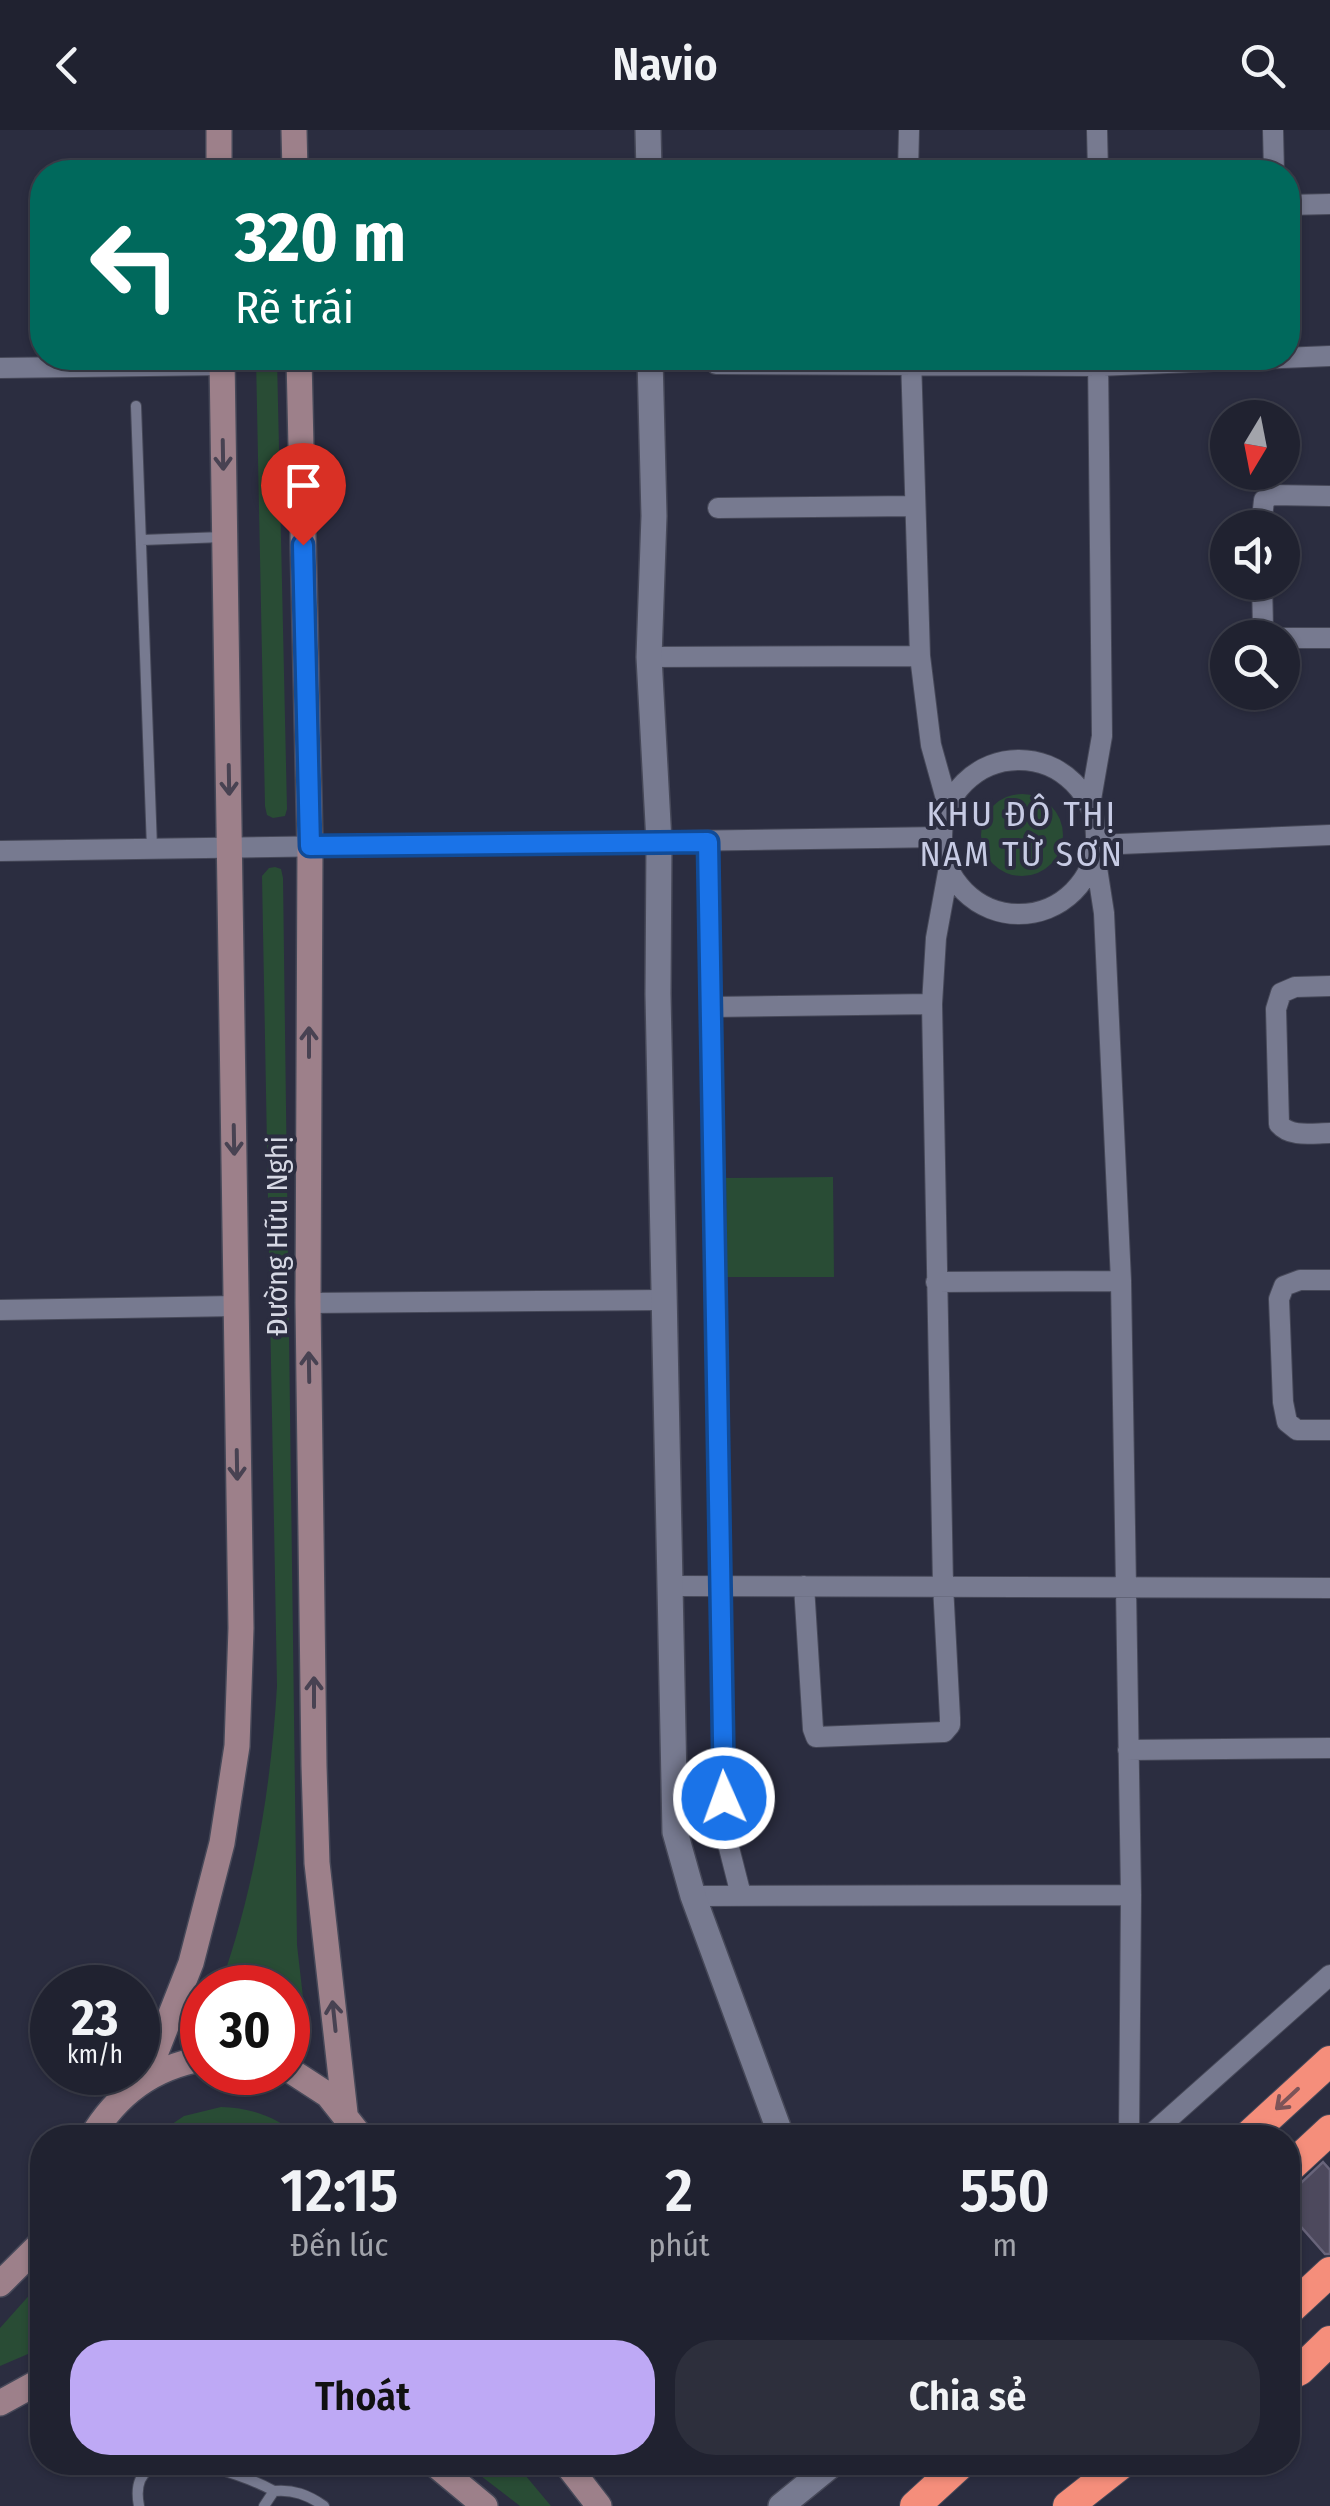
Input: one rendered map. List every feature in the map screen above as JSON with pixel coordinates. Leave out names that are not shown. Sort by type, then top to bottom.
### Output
[{"type":"highway","points":[[1260,2125],[1330,2061]]},
{"type":"highway","points":[[1300,2158],[1330,2130]]},
{"type":"highway","points":[[1300,2301],[1330,2272]]},
{"type":"highway","points":[[1300,2370],[1330,2341]]},
{"type":"highway","points":[[914,2506],[949,2475]]},
{"type":"highway","points":[[1068,2506],[1108,2475]]},
{"type":"main road","points":[[218,130],[219,160]]},
{"type":"main road","points":[[294,130],[295,160]]},
{"type":"main road","name":"Đường Hữu Nghị","points":[[160,2045],[205,1914],[222,1842],[237,1746],[241,1628],[222,370]]},
{"type":"main road","name":"Đường Hữu Nghị","points":[[299,370],[310,846],[308,1304],[317,1863],[345,2113]]},
{"type":"main road","points":[[310,2083],[328,2095],[353,2125]]},
{"type":"main road","points":[[101,2125],[127,2095]]},
{"type":"main road","points":[[0,2284],[30,2254]]},
{"type":"main road","points":[[0,2403],[30,2387]]},
{"type":"main road","points":[[448,2475],[485,2506]]},
{"type":"main road","points":[[574,2475],[599,2506]]},
{"type":"street","points":[[648,130],[649,160]]},
{"type":"street","points":[[908,160],[909,130]]},
{"type":"street","points":[[1097,130],[1098,160]]},
{"type":"street","points":[[1273,130],[1274,160]]},
{"type":"street","points":[[1300,205],[1330,204]]},
{"type":"street","points":[[1300,357],[1330,356]]},
{"type":"street","points":[[0,368],[30,367]]},
{"type":"street","points":[[650,370],[654,516],[649,657],[659,842],[658,994],[675,1832],[693,1896],[777,2125]]},
{"type":"street","points":[[911,370],[920,656],[930,745],[948,806]]},
{"type":"street","points":[[1090,805],[1102,736],[1098,370]]},
{"type":"street","points":[[1263,510],[1264,500],[1272,495],[1330,496]]},
{"type":"street","points":[[718,508],[913,506]]},
{"type":"street","points":[[1300,638],[1330,638]]},
{"type":"street","points":[[649,657],[920,656]]},
{"type":"street","points":[[804,1586],[816,1737],[944,1732],[950,1725],[943,1585],[932,1004],[936,938],[948,867],[942,837],[948,806],[974,775],[1012,760],[1052,767],[1074,782],[1090,805],[1104,914],[1122,1281],[1131,1895],[1129,2125]]},
{"type":"street","points":[[1096,850],[1330,835]]},
{"type":"street","points":[[0,851],[942,837]]},
{"type":"street","points":[[708,842],[726,1836],[741,1895]]},
{"type":"street","points":[[948,867],[977,901],[1002,912],[1028,913],[1054,906],[1073,893],[1089,871],[1096,850]]},
{"type":"street","points":[[1330,986],[1296,987],[1281,994],[1276,1009],[1279,1124],[1284,1131],[1299,1134],[1330,1133]]},
{"type":"street","points":[[711,1008],[932,1004]]},
{"type":"street","points":[[1330,1280],[1300,1280],[1284,1286],[1279,1299],[1287,1422],[1297,1430],[1330,1430]]},
{"type":"street","points":[[936,1282],[1122,1281]]},
{"type":"street","points":[[308,1304],[664,1300]]},
{"type":"street","points":[[0,1310],[236,1306]]},
{"type":"street","points":[[670,1586],[1330,1588]]},
{"type":"street","points":[[1128,1750],[1330,1748]]},
{"type":"street","points":[[693,1896],[1131,1895]]},
{"type":"street","points":[[1162,2125],[1330,1974]]},
{"type":"street","points":[[781,2506],[818,2475]]},
{"type":"lane","points":[[136,406],[152,848]]},
{"type":"lane","points":[[142,540],[224,537]]},
{"type":"lane","points":[[139,2506],[136,2490],[143,2475]]},
{"type":"lane","points":[[237,2475],[274,2491],[294,2492],[324,2506]]},
{"type":"lane","points":[[264,2506],[274,2491]]},
{"type":"green space","points":[[256,370],[277,370],[285,816],[267,815]]},
{"type":"green space","points":[[1022,794],[1038,797],[1051,806],[1060,819],[1060,851],[1051,864],[1038,873],[1022,876],[1006,873],[993,864],[984,851],[981,835],[984,819],[993,806],[1006,797]]},
{"type":"green space","points":[[269,868],[281,869],[283,878],[299,1965],[227,1965],[259,1839],[277,1686],[262,876]]},
{"type":"green space","points":[[833,1177],[834,1277],[727,1277],[726,1178]]},
{"type":"green space","points":[[221,2107],[264,2115],[283,2125],[171,2125],[184,2116]]},
{"type":"green space","points":[[30,2294],[30,2353],[0,2366],[0,2328]]},
{"type":"green space","points":[[480,2475],[525,2475],[551,2506],[520,2506]]},
{"type":"building","points":[[1323,2162],[1330,2170],[1330,2254],[1325,2254],[1300,2226],[1301,2183]]},
{"type":"district","name":"KHU ĐÔ THỊ NAM TỪ SƠN","points":[[1022,834]]},
{"type":"route","points":[[303,545],[310,846],[708,842],[724,1798]]}]
